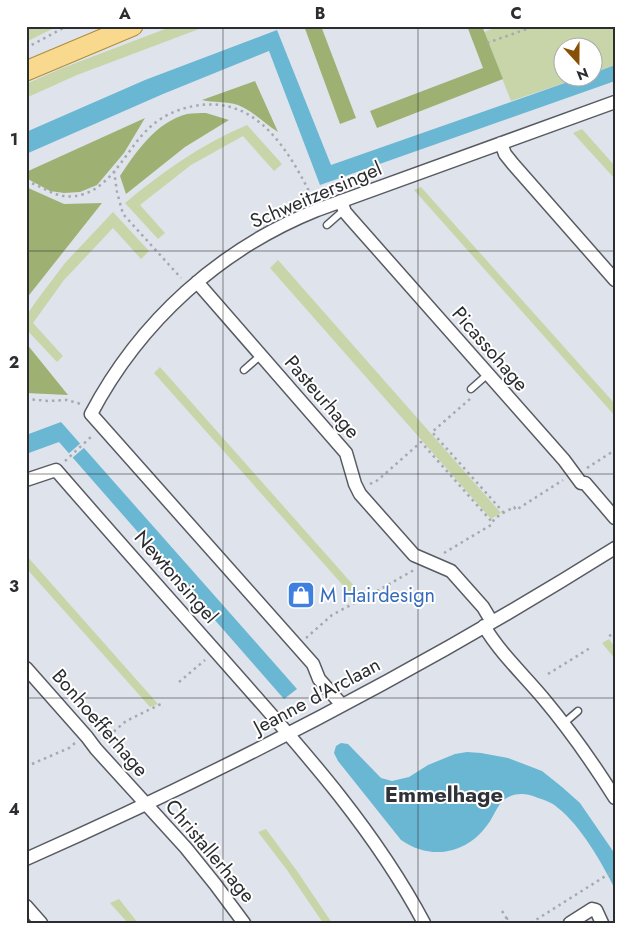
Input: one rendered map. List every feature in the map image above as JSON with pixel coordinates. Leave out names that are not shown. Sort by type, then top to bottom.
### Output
[{"type":"main road","points":[[26,71],[133,26]]},
{"type":"street","name":"Schweitzersingel","points":[[342,706],[319,679],[316,669],[312,664],[91,414],[138,341],[163,313],[197,282],[228,258],[260,237],[302,216],[343,206],[501,143],[615,102]]},
{"type":"street","points":[[501,143],[505,154],[513,164],[615,280]]},
{"type":"street","name":"Picassohage","points":[[343,206],[582,483],[585,483],[615,518]]},
{"type":"street","name":"Pasteurhage","points":[[197,282],[346,453],[355,484],[360,494],[414,555],[451,571],[484,609],[492,640],[563,724],[615,798]]},
{"type":"street","name":"Newtonsingel","points":[[26,480],[56,470],[288,733]]},
{"type":"street","name":"Jeanne d'Arclaan","points":[[26,858],[146,804],[342,706],[488,624],[615,548]]},
{"type":"street","name":"Bonhoefferhage","points":[[26,668],[146,804]]},
{"type":"street","points":[[288,733],[366,829],[424,923]]},
{"type":"street","name":"Christallerhage","points":[[146,804],[186,848],[244,923]]},
{"type":"street","points":[[26,906],[41,923]]},
{"type":"street","points":[[570,923],[592,909],[596,910],[602,923]]},
{"type":"lane","points":[[327,225],[343,206]]},
{"type":"lane","points":[[244,370],[261,355]]},
{"type":"lane","points":[[473,392],[488,374]]},
{"type":"lane","points":[[563,724],[578,711]]},
{"type":"path","points":[[26,48],[67,26]]},
{"type":"path","points":[[487,43],[535,26]]},
{"type":"path","points":[[26,181],[57,195],[78,196],[94,190],[114,171],[143,134],[156,122],[172,112],[191,106],[220,104],[244,111],[254,117],[266,129],[289,156],[314,202]]},
{"type":"path","points":[[114,171],[123,214],[180,277]]},
{"type":"path","points":[[473,392],[432,432],[504,513]]},
{"type":"path","points":[[26,399],[67,400],[81,404]]},
{"type":"path","points":[[63,462],[92,436]]},
{"type":"path","points":[[378,480],[421,442],[492,522]]},
{"type":"path","points":[[581,472],[615,450]]},
{"type":"path","points":[[442,553],[491,525],[493,520],[514,507],[516,510],[556,486]]},
{"type":"path","points":[[377,591],[418,568]]},
{"type":"path","points":[[307,638],[332,615],[358,601]]},
{"type":"path","points":[[610,636],[615,633]]},
{"type":"path","points":[[548,674],[590,648]]},
{"type":"path","points":[[179,682],[202,662]]},
{"type":"path","points":[[100,743],[126,721],[161,704]]},
{"type":"path","points":[[32,764],[67,748]]},
{"type":"path","points":[[531,923],[615,870]]},
{"type":"path","points":[[560,904],[563,908]]},
{"type":"path","points":[[500,923],[507,918],[502,912]]},
{"type":"green space","points":[[26,26],[58,26],[26,42]]},
{"type":"green space","points":[[173,26],[207,26],[77,75],[26,98],[26,84]]},
{"type":"green space","points":[[304,26],[321,26],[356,118],[340,124]]},
{"type":"green space","points":[[467,26],[482,26],[503,79],[377,128],[370,111],[483,68]]},
{"type":"green space","points":[[500,26],[615,26],[615,65],[604,69],[604,38],[554,38],[554,86],[511,101],[484,32]]},
{"type":"green space","points":[[255,81],[278,132],[238,105],[202,100]]},
{"type":"green space","points":[[206,113],[229,120],[185,147],[126,194],[120,176],[148,139],[156,131],[176,118],[187,114]]},
{"type":"green space","points":[[145,118],[124,153],[97,185],[80,192],[64,193],[50,191],[26,178],[26,172]]},
{"type":"green space","points":[[247,125],[282,164],[274,171],[243,136],[191,165],[140,205],[165,233],[158,239],[125,203],[153,180],[183,160],[214,141]]},
{"type":"green space","points":[[582,129],[615,166],[615,179],[573,133]]},
{"type":"green space","points":[[26,187],[64,204],[102,203],[26,299]]},
{"type":"green space","points":[[421,187],[615,404],[615,416],[414,190]]},
{"type":"green space","points":[[113,212],[149,251],[141,259],[113,228],[64,280],[33,323],[63,356],[57,362],[26,329],[26,316],[65,263]]},
{"type":"green space","points":[[278,260],[501,513],[491,519],[270,268]]},
{"type":"green space","points":[[26,343],[68,395],[26,393]]},
{"type":"green space","points":[[160,367],[363,596],[356,600],[154,373]]},
{"type":"green space","points":[[26,555],[158,704],[150,707],[26,568]]},
{"type":"green space","points":[[609,639],[615,647],[615,659],[602,643]]},
{"type":"green space","points":[[266,829],[332,923],[323,923],[287,870],[258,832]]},
{"type":"green space","points":[[119,899],[138,923],[128,923],[110,903]]},
{"type":"water","points":[[277,30],[331,165],[554,87],[595,88],[320,185],[269,51],[163,94],[26,154],[26,132],[145,80]]},
{"type":"water","points":[[615,65],[615,81],[604,85],[604,69]]},
{"type":"water","points":[[61,422],[297,689],[284,699],[59,442],[26,454],[26,435]]},
{"type":"water","points":[[341,743],[348,744],[381,778],[392,781],[409,777],[428,765],[455,754],[467,752],[508,758],[542,771],[580,803],[615,854],[615,889],[583,835],[567,816],[554,805],[530,795],[517,794],[505,799],[479,834],[459,848],[436,852],[412,847],[401,840],[338,761],[334,753],[336,746]]},
{"type":"pier","points":[[82,442],[86,446],[71,459],[67,455]]},
{"type":"place","name":"M Hairdesign","points":[[301,595]]},
{"type":"district","name":"Emmelhage","points":[[444,794]]}]
